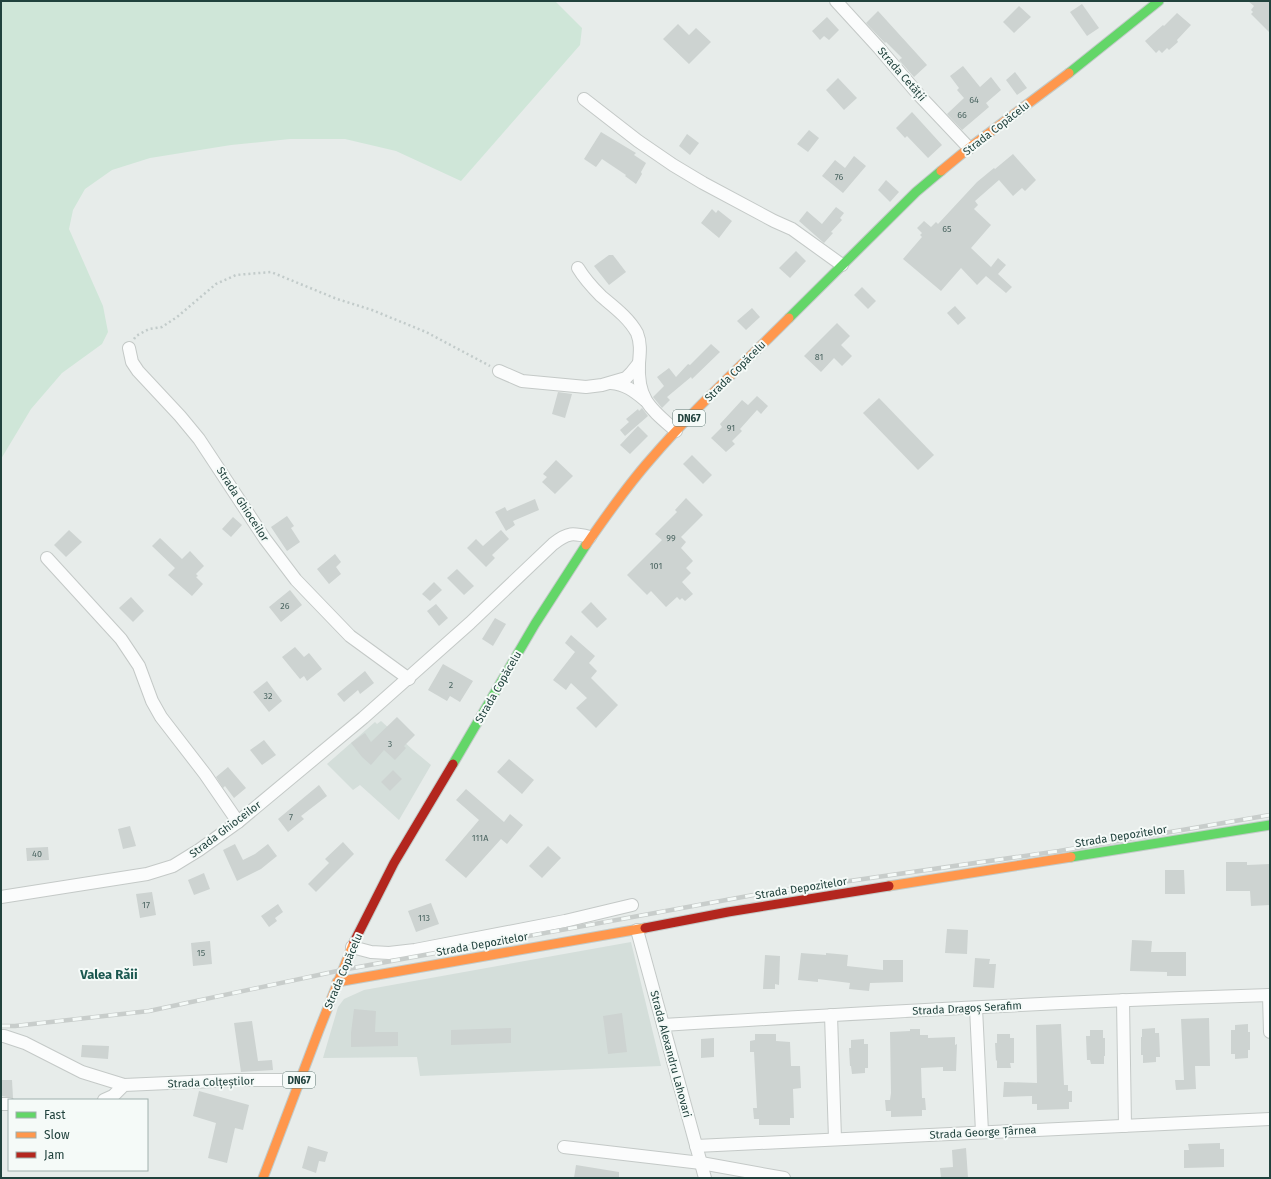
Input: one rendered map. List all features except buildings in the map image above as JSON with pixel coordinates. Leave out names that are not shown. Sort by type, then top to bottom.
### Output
[{"type":"main road","name":"Strada Copăcelu","points":[[262,1178],[352,947],[380,889],[528,636],[590,537],[610,510],[633,480],[676,431],[916,192],[969,148],[1086,60],[1159,1]]},
{"type":"main road","name":"Strada Depozitelor","points":[[338,982],[637,930],[728,912],[1270,825]]},
{"type":"street","name":"Strada Cetății","points":[[836,1],[918,94],[969,148]]},
{"type":"street","points":[[584,99],[673,166],[703,184],[774,221],[792,228],[842,265]]},
{"type":"street","points":[[578,268],[592,287],[630,322],[636,332],[640,341],[639,376],[641,391],[645,400]]},
{"type":"street","name":"Strada Ghioceilor","points":[[129,348],[132,362],[138,371],[180,416],[199,439],[233,488],[265,539],[296,580],[350,636],[409,678]]},
{"type":"street","points":[[499,371],[512,378],[529,382],[586,387],[610,383],[626,378],[639,363]]},
{"type":"street","points":[[610,383],[625,386],[634,391],[676,431]]},
{"type":"street","name":"Strada Ghioceilor","points":[[1,897],[146,874],[173,866],[199,850],[238,822],[357,723],[409,678],[553,544],[564,536],[572,534],[590,537]]},
{"type":"street","points":[[46,558],[121,639],[139,666],[152,702],[161,717],[205,774],[238,822]]},
{"type":"street","points":[[352,947],[371,952],[389,953],[415,950],[565,921],[632,905]]},
{"type":"street","name":"Strada Alexandru Lahovari","points":[[637,930],[705,1178]]},
{"type":"street","points":[[1270,995],[1270,1032]]},
{"type":"street","name":"Strada Dragoș Serafim","points":[[663,1025],[1123,1000],[1270,995]]},
{"type":"street","points":[[1123,1000],[1125,1126]]},
{"type":"street","points":[[976,1008],[982,1132]]},
{"type":"street","points":[[831,1015],[835,1139]]},
{"type":"street","name":"Strada Colțeștilor","points":[[1,1036],[24,1043],[82,1072],[124,1085],[236,1080],[299,1080]]},
{"type":"street","points":[[106,1099],[113,1096],[124,1085]]},
{"type":"street","name":"Strada George Țârnea","points":[[696,1146],[1270,1119]]},
{"type":"street","points":[[564,1147],[701,1163],[784,1178]]},
{"type":"path","points":[[129,348],[136,336],[149,329],[162,327],[177,317],[216,284],[236,275],[271,272],[337,299],[372,310],[426,332],[499,371]]},
{"type":"shaded area","points":[[381,721],[431,765],[399,820],[360,785],[353,790],[327,764],[375,722],[377,724]]},
{"type":"shaded area","points":[[631,942],[661,1066],[420,1076],[417,1057],[323,1058],[338,1007],[344,999],[364,990]]},
{"type":"green space","points":[[1,1],[555,1],[582,28],[580,45],[461,181],[396,151],[345,139],[290,139],[231,145],[150,158],[112,170],[85,189],[73,210],[69,229],[103,306],[108,332],[102,344],[62,373],[31,409],[1,459]]},
{"type":"railway","points":[[1,1026],[15,1026],[149,1011],[342,970],[759,894],[1059,851],[1270,815]]},
{"type":"traffic: fast","points":[[1069,73],[1159,1]]},
{"type":"traffic: fast","points":[[789,318],[916,192],[941,171]]},
{"type":"traffic: fast","points":[[453,764],[535,624],[586,545]]},
{"type":"traffic: fast","points":[[1071,857],[1270,825]]},
{"type":"traffic: slow","points":[[941,171],[969,148],[1069,73]]},
{"type":"traffic: slow","points":[[586,545],[641,470],[666,441],[700,405],[789,318]]},
{"type":"traffic: slow","points":[[889,886],[1071,857]]},
{"type":"traffic: slow","points":[[337,982],[645,928]]},
{"type":"traffic: slow","points":[[263,1178],[354,942]]},
{"type":"traffic: jam","points":[[354,942],[394,863],[453,764]]},
{"type":"traffic: jam","points":[[645,928],[728,912],[889,886]]},
{"type":"district","name":"Valea Răii","points":[[109,974]]}]
